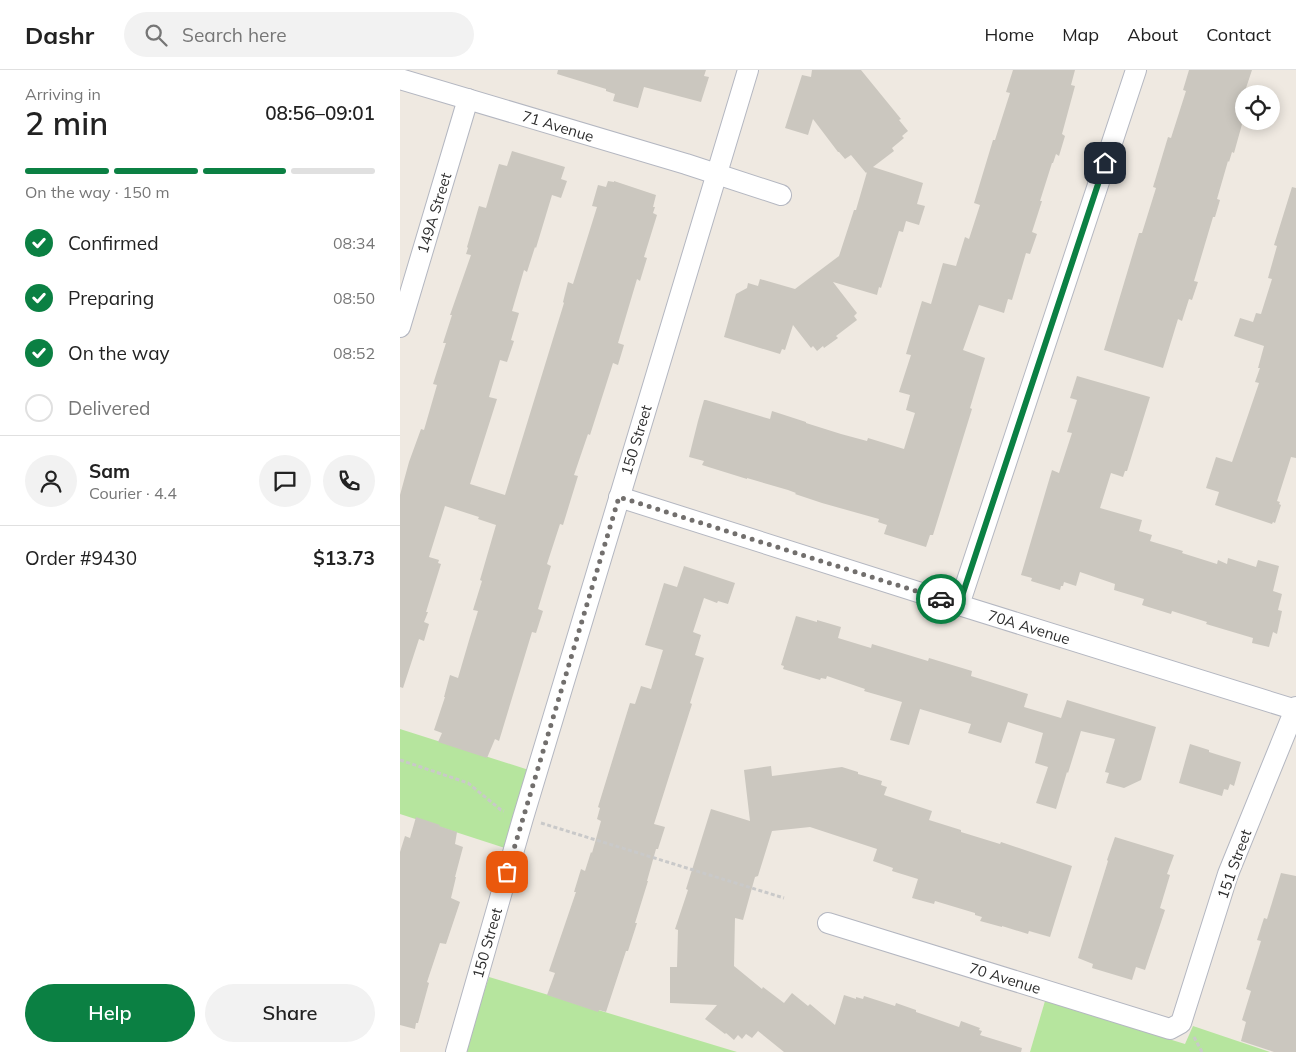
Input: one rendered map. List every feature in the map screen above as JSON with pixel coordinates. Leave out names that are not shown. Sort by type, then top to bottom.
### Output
[{"type":"street","name":"150 Street","points":[[456,1052],[523,818],[748,70]]},
{"type":"street","points":[[959,605],[1136,70]]},
{"type":"street","name":"71 Avenue","points":[[400,79],[717,174]]},
{"type":"street","name":"149A Street","points":[[400,327],[468,100]]},
{"type":"street","points":[[717,174],[781,195]]},
{"type":"street","name":"70A Avenue","points":[[619,497],[1296,709]]},
{"type":"street","name":"151 Street","points":[[1188,1030],[1228,874],[1296,709]]},
{"type":"street","name":"70 Avenue","points":[[828,924],[1170,1030],[1188,1030]]},
{"type":"path","points":[[400,760],[468,783],[501,810],[508,812]]},
{"type":"path","points":[[541,823],[784,898]]},
{"type":"path","points":[[1188,1030],[1202,1052]]},
{"type":"green space","points":[[400,729],[532,771],[508,849],[400,814]]},
{"type":"green space","points":[[489,977],[737,1052],[464,1052]]},
{"type":"green space","points":[[1045,1001],[1185,1044],[1193,1026],[1270,1052],[1030,1052]]},
{"type":"building","points":[[558,70],[706,70],[704,76],[709,77],[701,102],[644,87],[638,108],[613,101],[615,94],[606,91],[606,89],[557,74]]},
{"type":"building","points":[[812,70],[861,70],[901,119],[899,120],[908,131],[902,136],[904,138],[892,148],[894,151],[873,167],[923,183],[917,204],[925,206],[919,225],[906,221],[903,232],[899,231],[881,288],[879,287],[877,295],[833,282],[857,313],[854,316],[857,320],[836,336],[838,338],[817,351],[813,346],[811,348],[793,325],[785,350],[782,349],[780,354],[724,337],[736,294],[747,288],[748,283],[758,286],[760,279],[795,289],[839,256],[854,210],[856,210],[867,172],[851,155],[845,159],[813,119],[808,135],[785,128],[802,75],[811,77]]},
{"type":"building","points":[[1013,70],[1075,70],[1071,85],[1075,86],[1062,134],[1065,136],[1059,156],[1056,154],[1052,163],[1032,232],[1037,234],[1030,254],[1026,253],[1012,300],[1008,299],[1004,313],[979,305],[963,350],[985,358],[970,408],[972,409],[933,535],[930,535],[926,547],[884,534],[887,525],[878,522],[879,519],[702,465],[704,461],[689,457],[704,400],[770,419],[772,411],[841,434],[867,441],[868,438],[904,449],[915,413],[906,410],[910,395],[899,392],[911,355],[906,354],[922,301],[931,304],[943,263],[956,266],[965,237],[969,239],[980,205],[974,203],[993,140],[995,140],[1010,93],[1006,92]]},
{"type":"building","points":[[1189,70],[1252,70],[1247,85],[1235,85],[1235,130],[1240,130],[1234,153],[1232,152],[1228,161],[1217,199],[1220,200],[1194,281],[1198,282],[1192,300],[1189,299],[1182,321],[1178,319],[1163,368],[1104,350],[1139,233],[1142,233],[1156,188],[1153,187],[1168,137],[1171,138],[1186,91],[1183,90]]},
{"type":"building","points":[[512,151],[565,167],[561,179],[567,181],[561,198],[552,195],[527,272],[524,270],[512,311],[519,313],[511,340],[514,341],[507,362],[500,360],[489,397],[497,399],[470,484],[505,495],[564,303],[568,282],[573,284],[597,207],[592,206],[598,185],[606,187],[608,181],[614,181],[656,195],[653,213],[657,215],[644,257],[647,258],[640,281],[637,279],[618,343],[624,345],[618,365],[613,363],[590,435],[588,434],[574,475],[578,476],[563,525],[560,524],[547,564],[551,566],[538,609],[543,611],[536,633],[532,632],[499,741],[495,739],[487,758],[438,742],[442,733],[434,730],[450,675],[458,678],[478,611],[473,610],[496,525],[478,519],[479,517],[445,506],[429,557],[439,560],[438,563],[441,564],[424,622],[429,624],[424,641],[419,639],[403,688],[400,687],[400,495],[421,429],[424,430],[437,385],[433,384],[446,343],[443,343],[452,315],[450,315],[471,255],[466,254],[467,247],[479,206],[486,208],[499,164],[507,166]]},
{"type":"building","points":[[1292,187],[1296,188],[1296,458],[1291,457],[1277,501],[1281,505],[1275,523],[1273,522],[1272,524],[1215,505],[1219,492],[1206,488],[1216,457],[1232,462],[1259,383],[1255,382],[1264,346],[1234,336],[1240,318],[1253,322],[1256,313],[1261,314],[1272,279],[1268,278],[1277,246],[1274,245]]},
{"type":"building","points":[[1077,376],[1150,397],[1127,471],[1125,471],[1123,477],[1111,473],[1100,508],[1142,520],[1139,531],[1152,535],[1150,541],[1183,551],[1182,553],[1217,564],[1218,560],[1227,564],[1228,558],[1256,567],[1258,560],[1279,566],[1273,591],[1282,594],[1278,610],[1282,611],[1277,634],[1273,632],[1269,647],[1252,643],[1253,638],[1206,624],[1207,622],[1172,611],[1171,614],[1142,605],[1144,599],[1114,590],[1115,584],[1080,572],[1076,586],[1064,582],[1060,590],[1031,581],[1032,578],[1021,575],[1052,470],[1059,473],[1072,433],[1067,432],[1077,400],[1070,398]]},
{"type":"building","points":[[684,566],[735,583],[728,604],[718,601],[717,603],[704,598],[693,632],[701,635],[695,655],[704,658],[690,703],[692,704],[654,824],[665,827],[658,849],[656,849],[635,923],[637,923],[606,1012],[599,1010],[598,1012],[547,995],[555,973],[549,971],[576,892],[574,892],[581,869],[585,871],[592,853],[601,821],[597,819],[600,808],[598,807],[630,703],[635,704],[641,686],[651,689],[663,650],[645,645],[664,583],[677,587]]},
{"type":"building","points":[[796,616],[841,627],[838,638],[871,648],[872,644],[928,661],[929,658],[972,671],[971,676],[1028,694],[1024,707],[1061,718],[1067,700],[1156,727],[1141,780],[1124,788],[1106,783],[1109,773],[1105,772],[1115,739],[1081,731],[1056,809],[1036,803],[1048,767],[1035,763],[1043,733],[1008,722],[1001,743],[968,733],[971,724],[920,709],[909,745],[890,740],[902,702],[864,691],[865,689],[827,676],[826,679],[821,678],[820,680],[783,669],[784,666],[781,665]]},
{"type":"building","points":[[1190,744],[1241,762],[1234,786],[1230,784],[1228,790],[1224,789],[1222,796],[1179,783]]},
{"type":"building","points":[[771,766],[772,776],[842,767],[858,772],[858,774],[882,781],[881,785],[887,787],[884,795],[932,811],[929,820],[961,830],[961,832],[1000,844],[1001,842],[1072,866],[1050,937],[1029,931],[1028,934],[980,921],[982,917],[975,915],[975,913],[935,901],[934,904],[912,898],[918,879],[892,871],[893,868],[873,861],[877,849],[810,827],[772,831],[758,876],[755,877],[743,920],[735,918],[734,966],[762,989],[763,987],[784,1003],[792,993],[808,1006],[810,1004],[835,1025],[844,995],[856,999],[856,997],[863,999],[864,996],[895,1006],[896,1003],[959,1027],[961,1021],[980,1028],[979,1030],[982,1031],[980,1035],[1022,1048],[1021,1052],[784,1052],[758,1031],[752,1038],[746,1034],[742,1039],[738,1035],[734,1040],[725,1034],[705,1019],[717,1005],[670,1003],[670,967],[677,967],[678,930],[675,929],[711,809],[750,821],[744,770]]},
{"type":"building","points":[[416,817],[457,832],[455,844],[463,847],[451,898],[460,902],[446,944],[440,943],[427,982],[429,983],[415,1029],[400,1025],[400,852],[405,836],[410,838]]},
{"type":"building","points":[[1115,837],[1174,855],[1167,874],[1170,875],[1160,908],[1165,910],[1145,970],[1136,967],[1132,980],[1092,968],[1093,964],[1078,958]]},
{"type":"building","points":[[1281,873],[1296,876],[1296,1052],[1274,1052],[1241,1041],[1246,1022],[1242,1020],[1251,991],[1246,989],[1261,941],[1257,940],[1264,918],[1267,919]]},
{"type":"way so far","points":[[507,872],[619,497],[941,599]]},
{"type":"route","points":[[941,599],[959,605],[1105,163]]}]
